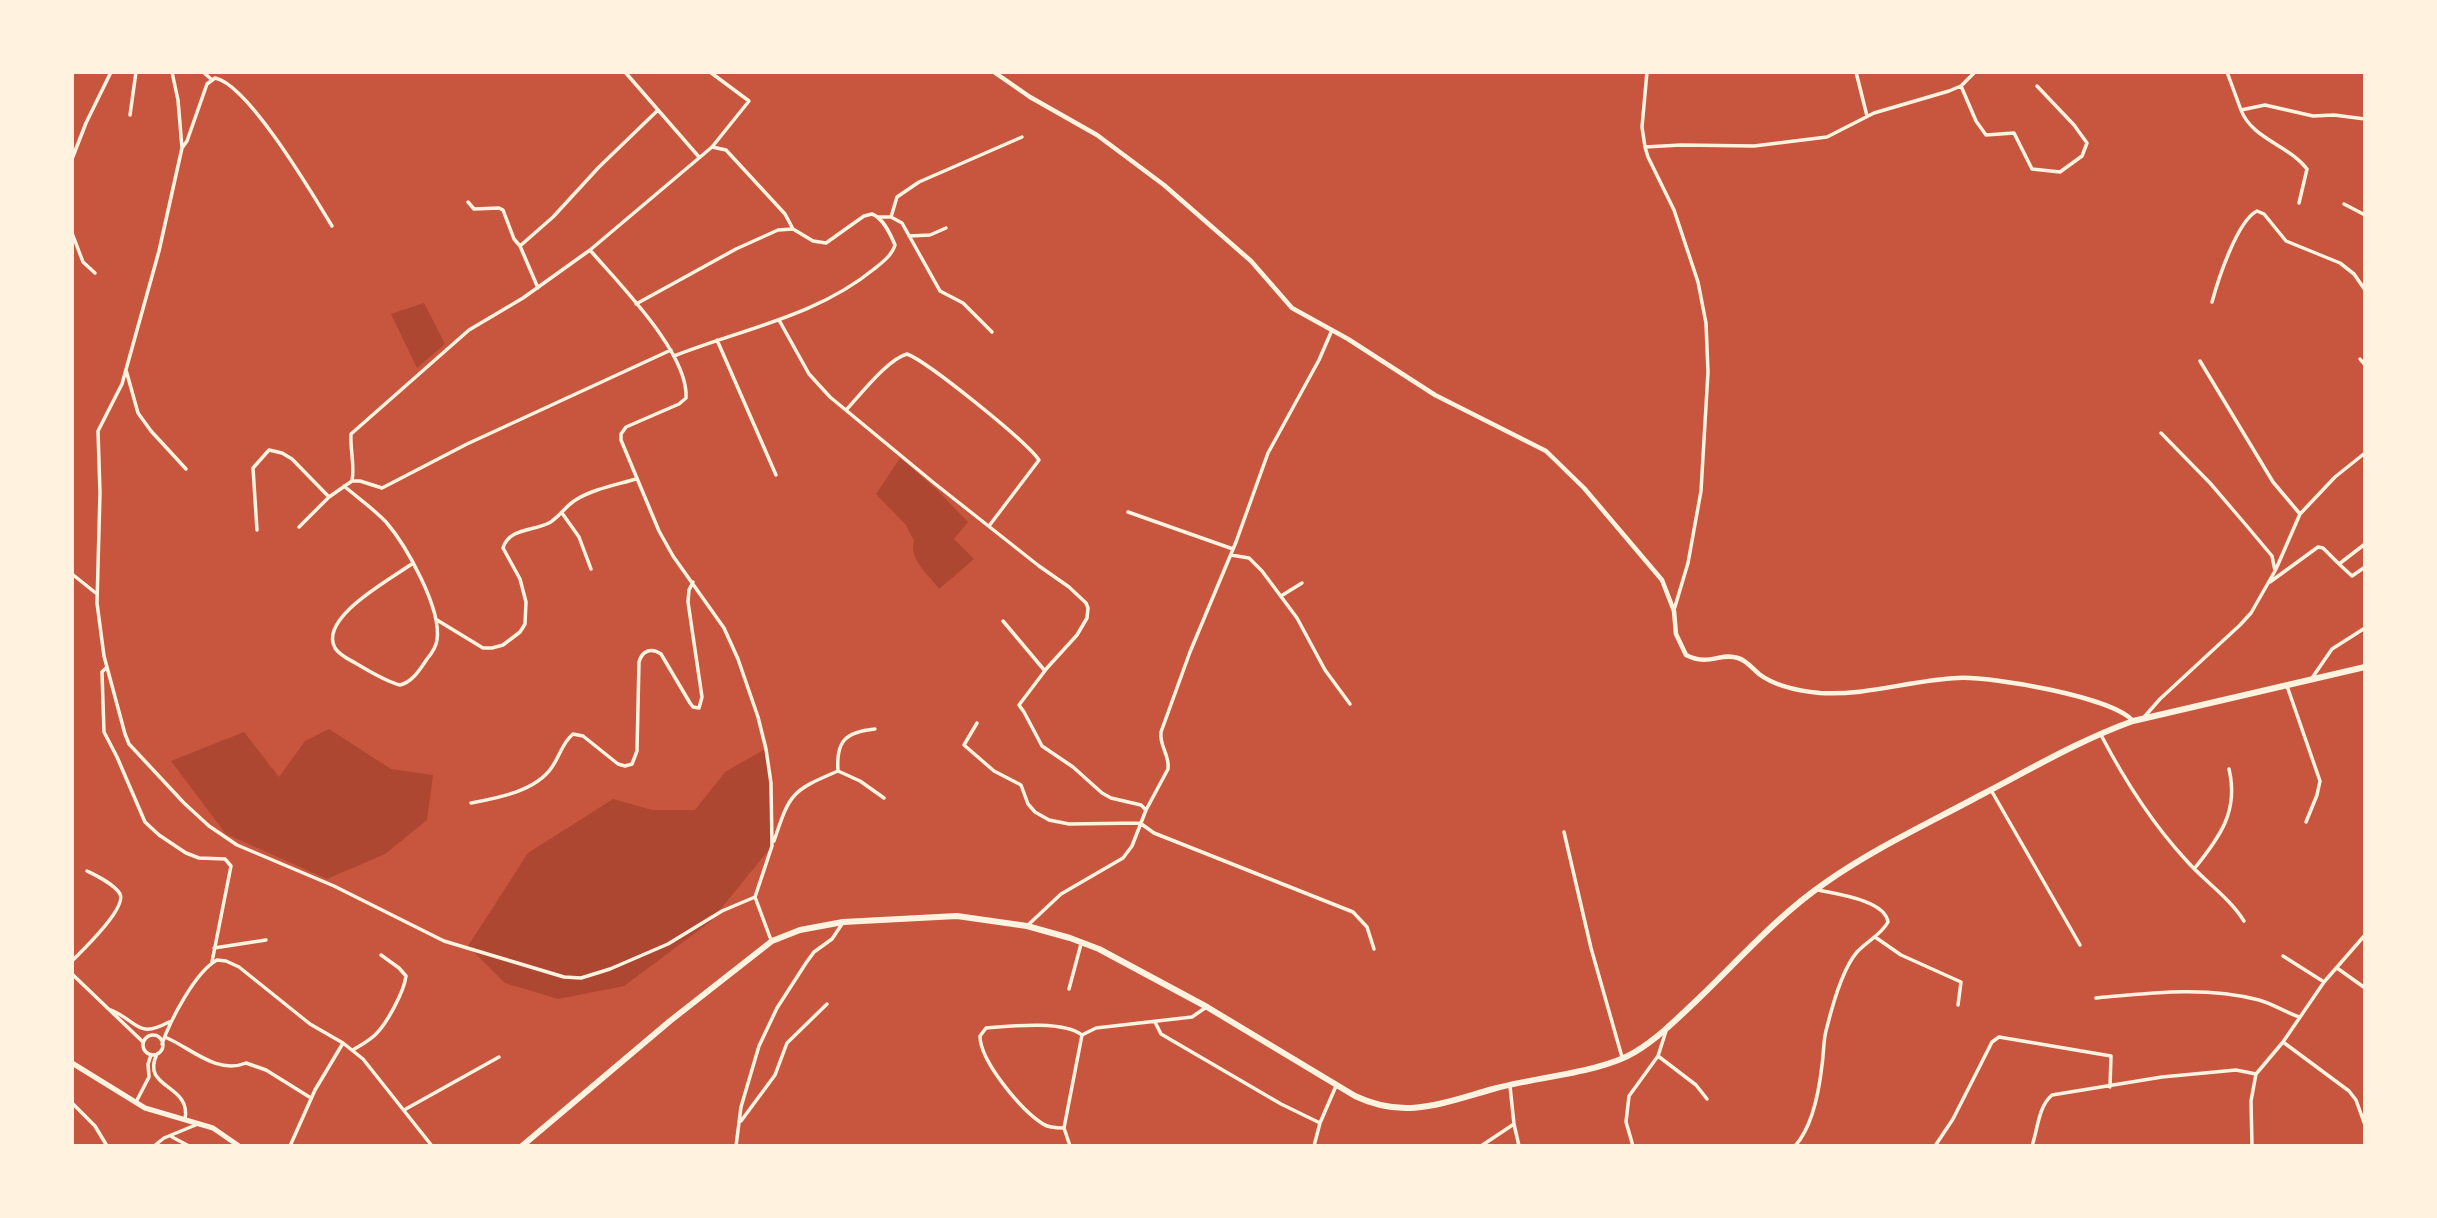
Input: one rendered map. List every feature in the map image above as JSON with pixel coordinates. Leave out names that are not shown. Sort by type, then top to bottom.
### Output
[{"type":"main road","points":[[523,1146],[670,1021],[772,941],[800,930],[843,922],[957,916],[1027,926],[1082,943],[1130,965],[1207,1007],[1336,1086],[1374,1105],[1416,1109],[1510,1084],[1584,1069],[1635,1052],[1667,1029],[1778,920],[1816,889],[1890,843],[2100,733],[2144,718],[2365,667]]},
{"type":"main road","points":[[72,1063],[135,1102],[158,1112],[200,1123],[227,1136],[239,1146]]},
{"type":"street","points":[[72,159],[111,72]]},
{"type":"street","points":[[130,115],[136,72]]},
{"type":"street","points":[[172,72],[178,100],[182,148],[159,251],[119,392],[98,431],[100,493],[97,594],[107,667],[121,725],[129,744],[178,798],[209,826],[237,845],[334,886],[454,945],[564,977],[581,978],[610,969],[668,944],[722,911],[755,897]]},
{"type":"street","points":[[203,72],[211,79],[219,78],[229,84],[255,113],[287,155],[332,226]]},
{"type":"street","points":[[625,72],[699,157]]},
{"type":"street","points":[[352,481],[355,468],[350,453],[351,434],[469,330],[538,288],[590,250],[712,147],[749,102],[710,72]]},
{"type":"street","points":[[994,72],[1030,97],[1097,135],[1154,177],[1251,261],[1292,307],[1435,395],[1546,451],[1584,488],[1662,580],[1674,611],[1676,634],[1686,655],[1705,661],[1738,658],[1760,675],[1783,687],[1838,694],[1879,691],[1940,680],[1983,679],[2085,698],[2119,710],[2133,721]]},
{"type":"street","points":[[1647,72],[1642,127],[1648,157],[1674,210],[1698,282],[1707,334],[1709,372],[1702,491],[1688,563],[1674,611]]},
{"type":"street","points":[[1856,72],[1867,116]]},
{"type":"street","points":[[1646,147],[1754,146],[1827,137],[1867,116],[1961,86],[1975,72]]},
{"type":"street","points":[[2227,72],[2245,120],[2255,132],[2276,143],[2302,162],[2307,169],[2299,203]]},
{"type":"street","points":[[182,148],[211,79]]},
{"type":"street","points":[[1961,86],[1976,121],[1986,135],[2014,133],[2032,169],[2060,172],[2082,156],[2087,143],[2037,86]]},
{"type":"street","points":[[2241,110],[2265,105],[2312,117],[2333,115],[2365,119]]},
{"type":"street","points":[[520,246],[554,217],[599,167],[657,111]]},
{"type":"street","points":[[891,217],[897,197],[919,182],[1021,137]]},
{"type":"street","points":[[712,147],[726,150],[785,214],[793,229],[813,242],[826,243],[864,216],[872,214],[891,217],[902,223],[940,291],[963,303],[981,318],[992,332]]},
{"type":"street","points":[[468,202],[474,209],[499,208],[503,211],[538,288]]},
{"type":"street","points":[[2344,204],[2365,215]]},
{"type":"street","points":[[2212,302],[2238,233],[2245,220],[2257,211],[2264,214],[2286,241],[2340,263],[2354,274],[2365,290]]},
{"type":"street","points":[[674,356],[779,320],[840,294],[887,257],[895,245],[878,217]]},
{"type":"street","points":[[909,236],[930,235],[946,228]]},
{"type":"street","points":[[636,304],[736,249],[778,230],[793,229]]},
{"type":"street","points":[[72,233],[83,262],[95,273]]},
{"type":"street","points":[[590,250],[671,350],[686,391],[686,398],[679,404],[630,425],[621,435],[636,480],[659,531],[724,628],[755,707],[766,749],[771,783],[772,846]]},
{"type":"street","points":[[779,320],[809,374],[830,397],[1086,603],[1087,618],[1077,635],[1019,705],[1042,746],[1073,767],[1102,793],[1111,798],[1141,805],[1146,810]]},
{"type":"street","points":[[1027,926],[1061,894],[1123,858],[1132,846],[1146,810],[1168,769],[1169,761],[1160,740],[1161,732],[1190,652],[1231,555],[1268,453],[1319,360],[1332,330]]},
{"type":"street","points":[[717,340],[776,475]]},
{"type":"street","points":[[299,527],[329,497],[352,481],[383,488],[467,444],[671,350]]},
{"type":"street","points":[[847,409],[889,365],[907,354],[947,381],[1000,424],[1039,460],[989,526]]},
{"type":"street","points":[[2360,359],[2365,365]]},
{"type":"street","points":[[2200,361],[2273,482],[2300,514]]},
{"type":"street","points":[[126,368],[138,413],[186,469]]},
{"type":"street","points":[[2161,433],[2210,483],[2272,556],[2275,571]]},
{"type":"street","points":[[257,530],[253,468],[269,450],[292,458],[329,497]]},
{"type":"street","points":[[2144,718],[2160,699],[2251,613],[2275,571],[2300,514],[2335,477],[2365,453]]},
{"type":"street","points":[[437,620],[483,648],[492,648],[513,639],[525,624],[526,602],[520,579],[503,548],[505,542],[514,534],[546,524],[586,494],[636,480]]},
{"type":"street","points":[[344,486],[386,522],[413,563],[437,620],[438,637],[433,651],[414,677],[400,685],[342,655],[334,644],[332,631],[344,613],[413,563]]},
{"type":"street","points":[[1128,512],[1233,549]]},
{"type":"street","points":[[562,513],[579,537],[591,569]]},
{"type":"street","points":[[2339,564],[2365,544]]},
{"type":"street","points":[[2268,583],[2318,547],[2323,548],[2352,576],[2365,567]]},
{"type":"street","points":[[1231,555],[1249,558],[1262,571],[1297,618],[1325,670],[1350,704]]},
{"type":"street","points":[[72,574],[97,594]]},
{"type":"street","points":[[471,803],[508,794],[543,778],[573,734],[583,736],[618,764],[632,764],[638,740],[639,662],[640,656],[647,651],[653,650],[661,654],[690,704],[699,708],[703,703],[701,678],[688,602],[693,582]]},
{"type":"street","points":[[1281,596],[1302,583]]},
{"type":"street","points":[[1003,621],[1045,671]]},
{"type":"street","points":[[2311,680],[2332,649],[2365,628]]},
{"type":"street","points":[[107,667],[102,672],[103,732],[117,757],[145,822],[186,853],[198,858],[225,859],[231,866],[212,962],[179,1006],[153,1063],[154,1073],[160,1082],[181,1097],[186,1108],[186,1119]]},
{"type":"street","points":[[2287,686],[2320,780],[2306,822]]},
{"type":"street","points":[[977,723],[964,745],[970,753],[994,771],[1021,785],[1028,804],[1035,812],[1049,820],[1069,824],[1140,824],[1154,833],[1353,912],[1367,927],[1374,949]]},
{"type":"street","points":[[838,771],[837,753],[845,739],[857,732],[875,729]]},
{"type":"street","points":[[2100,733],[2139,802],[2194,869],[2234,905],[2244,921]]},
{"type":"street","points":[[2194,869],[2221,830],[2230,811],[2232,782],[2229,769]]},
{"type":"street","points":[[772,941],[755,897],[786,807],[797,791],[838,771]]},
{"type":"street","points":[[838,771],[860,781],[884,798]]},
{"type":"street","points":[[1991,790],[2080,945]]},
{"type":"street","points":[[1564,832],[1591,947],[1622,1058]]},
{"type":"street","points":[[72,961],[103,929],[121,904],[117,891],[87,871]]},
{"type":"street","points":[[1795,1146],[1803,1136],[1809,1120],[1822,1067],[1827,1025],[1848,967],[1857,953],[1888,922],[1884,912],[1858,899],[1816,889]]},
{"type":"street","points":[[736,1146],[752,1063],[777,1008],[814,952],[832,939],[843,922]]},
{"type":"street","points":[[2252,1146],[2251,1101],[2256,1074],[2365,934]]},
{"type":"street","points":[[1875,937],[1900,955],[1961,982],[1958,1005]]},
{"type":"street","points":[[214,948],[266,940]]},
{"type":"street","points":[[1069,989],[1082,943]]},
{"type":"street","points":[[352,1050],[378,1032],[397,1003],[405,983],[406,976],[402,970],[381,955]]},
{"type":"street","points":[[2283,956],[2325,982]]},
{"type":"street","points":[[212,962],[222,960],[239,967],[310,1024],[352,1050],[378,1075],[432,1146]]},
{"type":"street","points":[[2337,968],[2365,988]]},
{"type":"street","points":[[72,974],[143,1042],[145,1052],[150,1055],[157,1054]]},
{"type":"street","points":[[2096,998],[2165,991],[2217,993],[2258,1000],[2299,1017]]},
{"type":"street","points":[[739,1122],[775,1075],[787,1043],[827,1004]]},
{"type":"street","points":[[1083,1035],[1096,1028],[1192,1017],[1207,1007]]},
{"type":"street","points":[[109,1009],[160,1039],[162,1044]]},
{"type":"street","points":[[143,1042],[171,1021]]},
{"type":"street","points":[[1155,1022],[1161,1034],[1281,1104],[1320,1123]]},
{"type":"street","points":[[1064,1128],[1045,1126],[1030,1113],[986,1061],[981,1050],[980,1035],[986,1028],[1007,1026],[1073,1029],[1083,1035]]},
{"type":"street","points":[[1633,1146],[1626,1122],[1629,1096],[1658,1056],[1667,1029]]},
{"type":"street","points":[[1070,1146],[1064,1128],[1083,1035]]},
{"type":"street","points":[[165,1037],[220,1066],[235,1068],[246,1063],[266,1070],[311,1098]]},
{"type":"street","points":[[1935,1146],[1953,1119],[1992,1042],[1999,1037],[2111,1056],[2110,1087]]},
{"type":"street","points":[[2283,1042],[2349,1091],[2357,1100],[2365,1125]]},
{"type":"street","points":[[290,1146],[311,1098],[343,1043]]},
{"type":"street","points":[[135,1102],[149,1077],[150,1055]]},
{"type":"street","points":[[1658,1056],[1696,1085],[1707,1099]]},
{"type":"street","points":[[404,1110],[499,1057]]},
{"type":"street","points":[[2032,1146],[2041,1109],[2052,1094],[2162,1077],[2236,1070],[2256,1074]]},
{"type":"street","points":[[1510,1084],[1519,1146]]},
{"type":"street","points":[[1314,1146],[1320,1123],[1336,1086]]},
{"type":"street","points":[[72,1102],[95,1126],[107,1146]]},
{"type":"street","points":[[154,1146],[200,1123]]},
{"type":"street","points":[[1481,1146],[1514,1124]]},
{"type":"street","points":[[170,1136],[189,1146]]},
{"type":"shaded area","points":[[424,303],[445,344],[417,368],[391,314]]},
{"type":"shaded area","points":[[900,458],[935,488],[968,522],[954,539],[974,559],[939,589],[917,561],[914,541],[906,525],[876,494]]},
{"type":"shaded area","points":[[329,729],[391,769],[433,775],[427,820],[385,854],[327,879],[226,834],[171,761],[244,732],[279,777],[305,741]]},
{"type":"shaded area","points":[[767,748],[772,846],[710,922],[624,986],[558,999],[505,983],[468,946],[528,853],[613,799],[652,810],[695,810],[725,772]]}]
